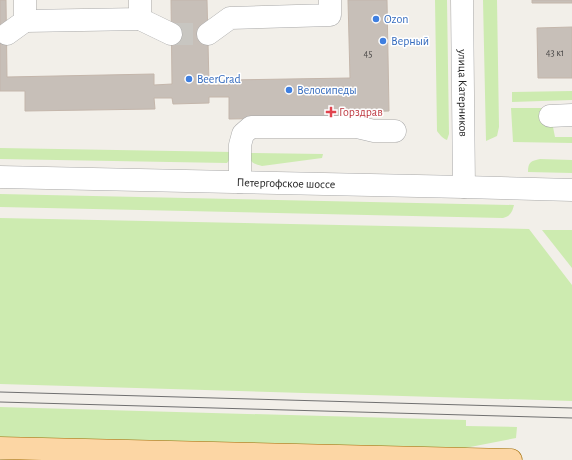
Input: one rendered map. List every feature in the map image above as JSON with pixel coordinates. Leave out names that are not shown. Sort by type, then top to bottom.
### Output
[{"type":"main road","points":[[0,448],[511,460]]},
{"type":"street","points":[[208,34],[230,9],[330,15],[330,0]]},
{"type":"street","name":"улица Катерников","points":[[462,0],[464,187]]},
{"type":"street","points":[[7,34],[25,10],[140,9],[171,34]]},
{"type":"street","points":[[550,116],[572,116]]},
{"type":"street","points":[[240,182],[240,144],[243,134],[251,127],[358,127],[374,131],[395,131]]},
{"type":"street","name":"Петергофское шоссе","points":[[0,177],[572,190]]},
{"type":"green space","points":[[435,0],[447,0],[449,134],[447,140],[437,131]]},
{"type":"green space","points":[[483,0],[497,0],[499,127],[497,136],[486,141]]},
{"type":"green space","points":[[572,91],[572,100],[512,102],[512,92]]},
{"type":"green space","points":[[511,108],[543,108],[552,122],[555,137],[572,137],[572,143],[513,142]]},
{"type":"green space","points":[[0,148],[233,152],[227,163],[0,159]]},
{"type":"green space","points":[[248,153],[323,154],[322,158],[262,166],[252,162]]},
{"type":"green space","points":[[540,159],[572,160],[572,173],[528,172],[531,162]]},
{"type":"green space","points":[[0,194],[514,205],[510,214],[503,218],[0,207]]},
{"type":"green space","points":[[0,218],[529,229],[572,285],[572,401],[0,384]]},
{"type":"green space","points":[[542,230],[572,230],[572,268]]},
{"type":"green space","points":[[0,407],[466,420],[466,426],[517,427],[516,438],[465,448],[0,437]]},
{"type":"building","points":[[0,0],[6,0],[7,77],[154,74],[154,85],[172,84],[171,0],[207,0],[209,85],[229,85],[229,80],[350,78],[348,0],[387,0],[389,111],[357,112],[357,117],[229,119],[229,97],[209,97],[209,103],[173,104],[172,98],[154,98],[155,109],[25,111],[25,91],[0,91]]},
{"type":"building","points":[[532,0],[572,0],[572,3],[532,3]]},
{"type":"building","points":[[572,27],[572,78],[538,78],[537,28]]},
{"type":"tunnel","points":[[171,34],[208,34]]},
{"type":"tram line","points":[[0,392],[572,408]]},
{"type":"tram line","points":[[0,402],[572,418]]},
{"type":"place","name":"Ozon","points":[[376,19]]},
{"type":"place","name":"Верный","points":[[383,41]]},
{"type":"place","name":"BeerGrad","points":[[189,79]]},
{"type":"place","name":"Велосипеды","points":[[289,90]]},
{"type":"place","name":"Горздрав","points":[[331,112]]}]
